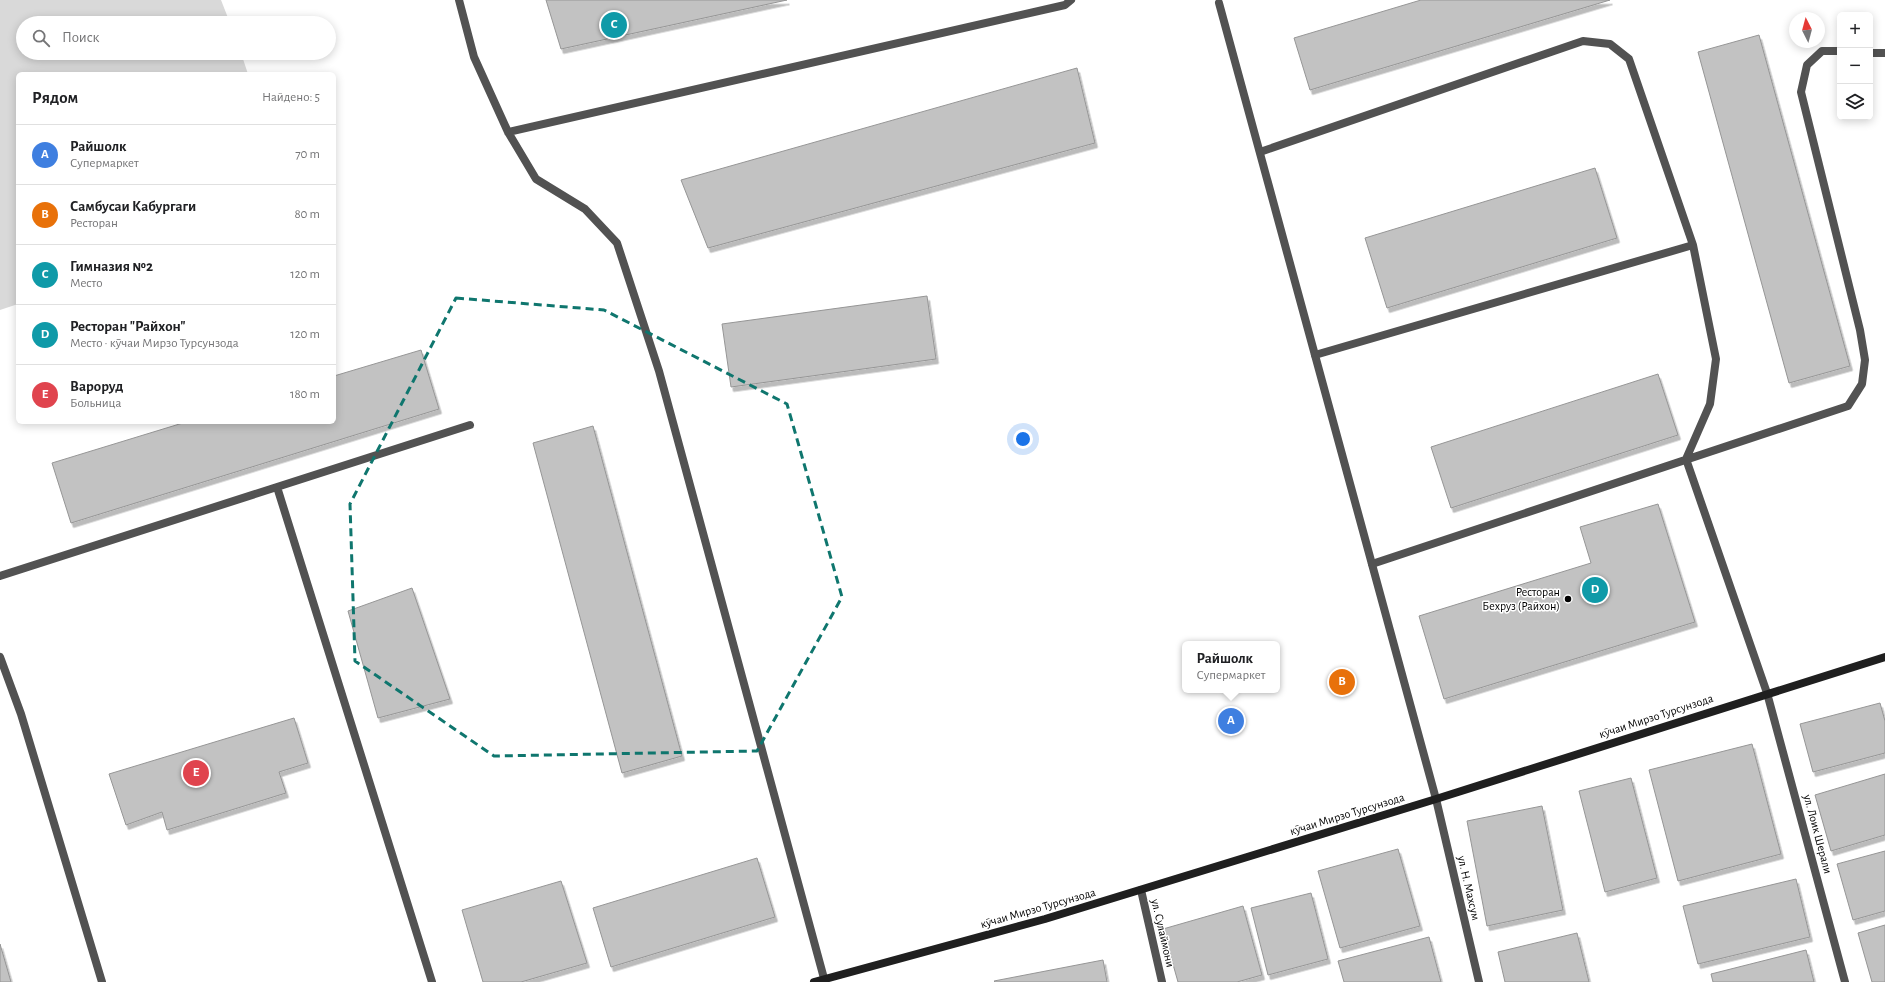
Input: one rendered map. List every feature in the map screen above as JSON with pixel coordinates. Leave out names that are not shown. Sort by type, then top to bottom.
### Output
[{"type":"main road","name":"кӯчаи Мирзо Турсунзода","points":[[814,982],[1045,919],[1141,890],[1436,799],[1767,693],[1885,657]]},
{"type":"street","points":[[459,0],[474,57],[508,132],[536,179],[585,210],[617,243],[659,371],[824,980]]},
{"type":"street","points":[[508,132],[1065,5],[1072,0]]},
{"type":"street","name":"ул. Н. Махсум","points":[[1219,3],[1436,799],[1478,982]]},
{"type":"street","points":[[1260,152],[1583,41],[1610,44],[1629,59],[1694,245],[1716,359],[1710,404],[1686,459]]},
{"type":"street","points":[[1372,564],[1848,406],[1862,384],[1865,360],[1860,330],[1801,92],[1807,65],[1822,51],[1837,51]]},
{"type":"street","points":[[1873,53],[1885,53]]},
{"type":"street","points":[[1315,355],[1694,245]]},
{"type":"street","points":[[0,576],[470,425]]},
{"type":"street","name":"ул. Лоик Шерали","points":[[1686,459],[1767,693],[1845,982]]},
{"type":"street","points":[[277,487],[432,982]]},
{"type":"street","points":[[0,657],[21,714],[102,982]]},
{"type":"street","name":"ул. Сулаймони","points":[[1141,890],[1162,982]]},
{"type":"highlighted area","points":[[456,298],[604,310],[787,404],[842,597],[757,751],[494,756],[355,661],[350,504]]},
{"type":"shaded area","points":[[0,0],[221,0],[227,16],[16,16],[16,60],[243,60],[247,72],[16,72],[16,305],[0,310]]},
{"type":"building","points":[[546,0],[787,0],[561,49]]},
{"type":"building","points":[[1421,0],[1610,0],[1310,90],[1294,38]]},
{"type":"building","points":[[1759,35],[1850,366],[1789,383],[1698,52]]},
{"type":"building","points":[[1077,68],[1095,143],[708,248],[681,180]]},
{"type":"building","points":[[1595,168],[1617,238],[1387,308],[1365,238]]},
{"type":"building","points":[[927,296],[936,359],[731,387],[722,324]]},
{"type":"building","points":[[421,350],[439,409],[71,523],[52,463],[179,424],[336,424],[336,375]]},
{"type":"building","points":[[1658,374],[1678,435],[1451,508],[1431,447]]},
{"type":"building","points":[[593,426],[682,756],[622,773],[533,443]]},
{"type":"building","points":[[1658,504],[1695,622],[1444,699],[1419,616],[1591,563],[1580,527]]},
{"type":"building","points":[[412,588],[450,699],[378,718],[348,611]]},
{"type":"building","points":[[1880,703],[1885,721],[1885,753],[1813,772],[1800,724]]},
{"type":"building","points":[[294,718],[308,763],[279,772],[286,793],[167,830],[162,812],[126,825],[109,774]]},
{"type":"building","points":[[1752,744],[1781,854],[1678,881],[1649,770]]},
{"type":"building","points":[[1885,774],[1885,835],[1831,851],[1815,795]]},
{"type":"building","points":[[1631,778],[1657,878],[1605,892],[1579,791]]},
{"type":"building","points":[[1542,806],[1563,910],[1487,926],[1467,821]]},
{"type":"building","points":[[1398,849],[1420,926],[1340,948],[1318,871]]},
{"type":"building","points":[[1885,851],[1885,911],[1853,920],[1837,864]]},
{"type":"building","points":[[757,858],[775,917],[611,967],[593,908]]},
{"type":"building","points":[[1796,879],[1810,937],[1698,964],[1683,906]]},
{"type":"building","points":[[561,881],[587,963],[521,982],[483,982],[462,910]]},
{"type":"building","points":[[1311,893],[1328,959],[1268,975],[1251,908]]},
{"type":"building","points":[[1243,906],[1262,975],[1237,982],[1178,982],[1163,929]]},
{"type":"building","points":[[1885,925],[1885,982],[1872,982],[1858,933]]},
{"type":"building","points":[[1577,933],[1589,982],[1505,982],[1498,952]]},
{"type":"building","points":[[1429,937],[1441,982],[1344,982],[1338,961]]},
{"type":"building","points":[[0,944],[11,982],[0,982]]},
{"type":"building","points":[[1806,950],[1814,982],[1713,982],[1711,974]]},
{"type":"building","points":[[1103,960],[1107,982],[994,981]]},
{"type":"place","name":"Гимназия №2","points":[[614,25]]},
{"type":"place","name":"Ресторан \"Райхон\"","points":[[1595,590]]},
{"type":"place","name":"Ресторан Бехруз (Райхон)","points":[[1568,599]]},
{"type":"place","name":"Самбусаи Кабургаги","points":[[1342,682]]},
{"type":"place","name":"Райшолк","points":[[1231,721]]},
{"type":"place","name":"Вароруд","points":[[196,773]]}]
